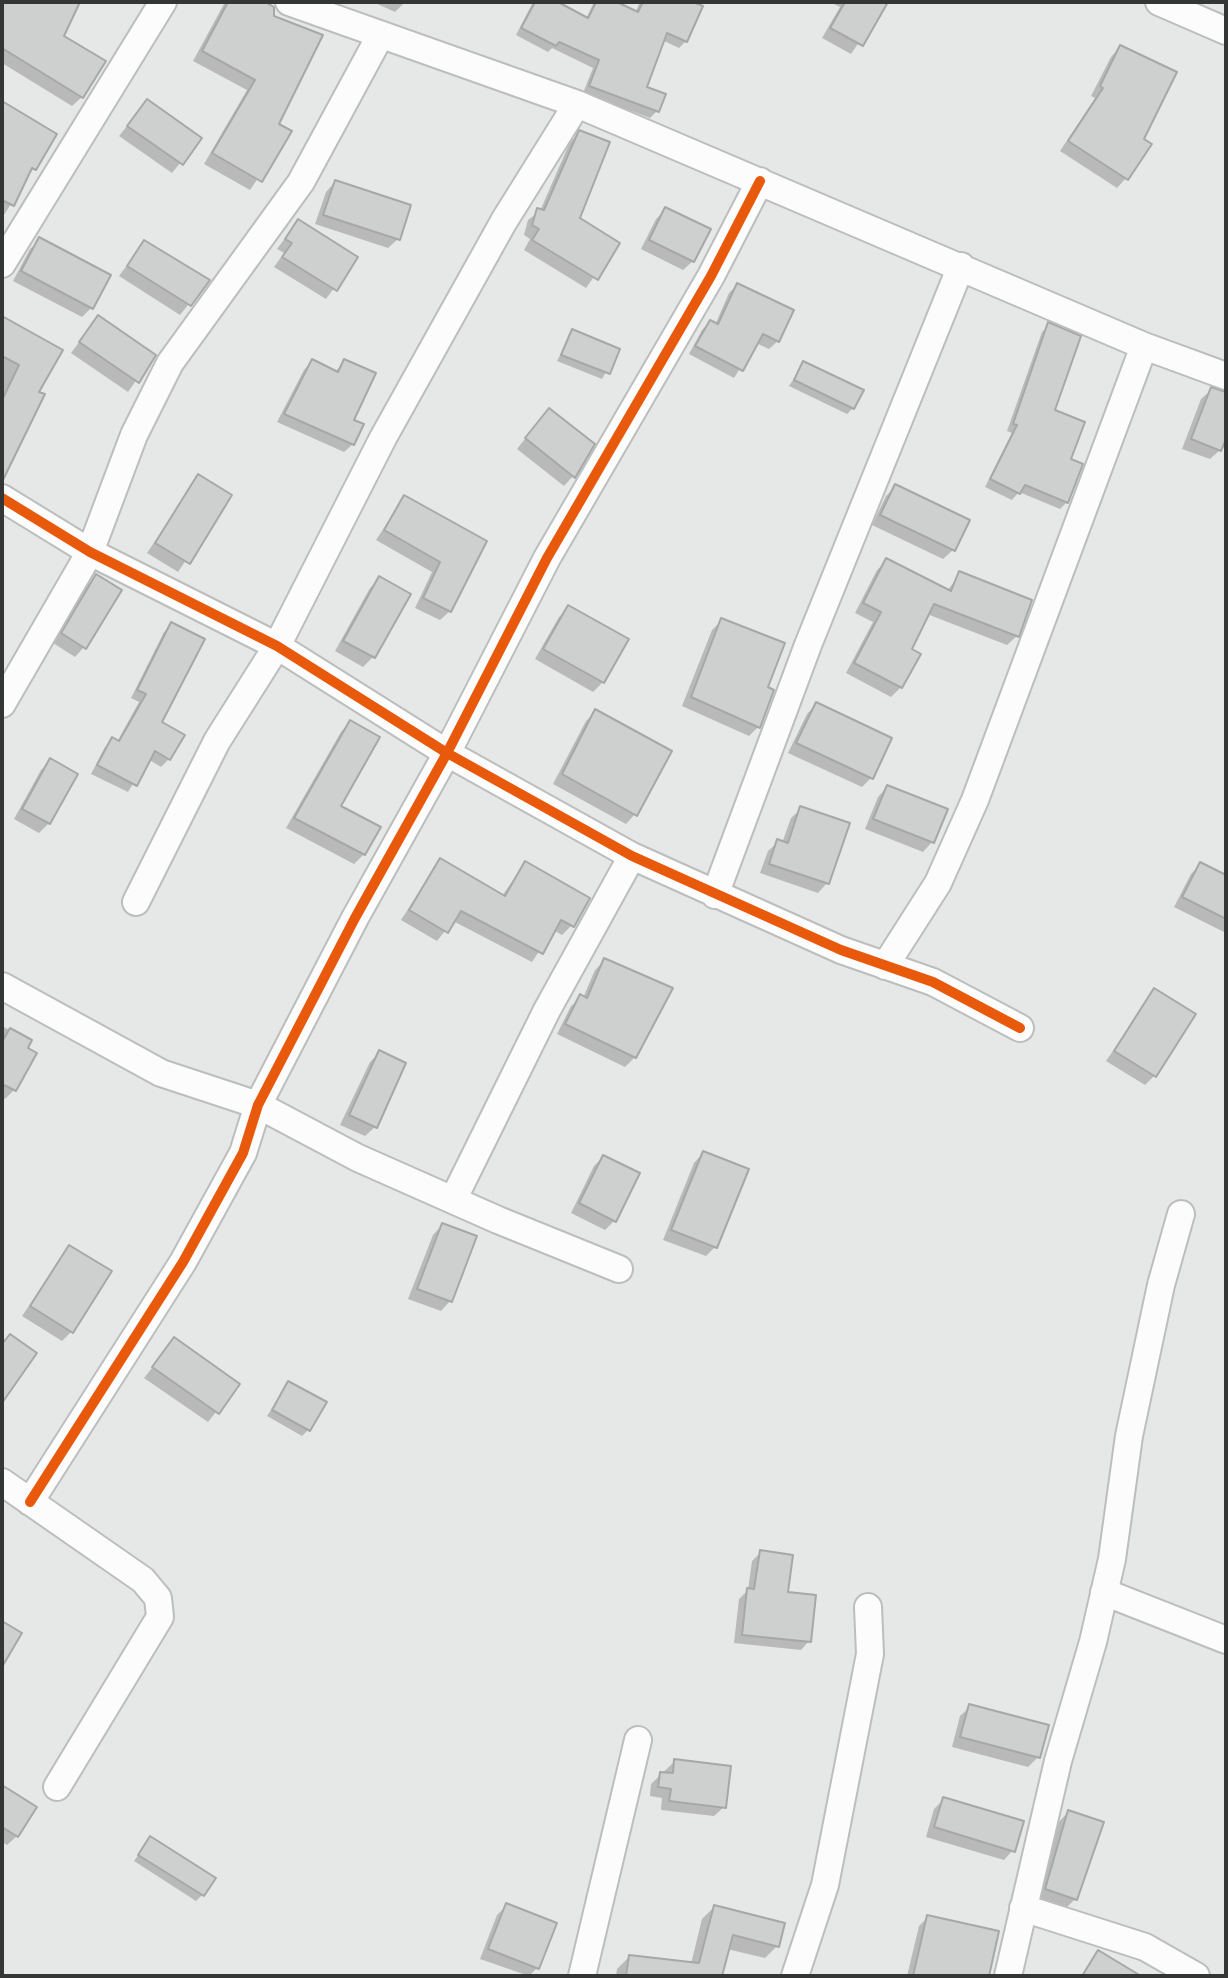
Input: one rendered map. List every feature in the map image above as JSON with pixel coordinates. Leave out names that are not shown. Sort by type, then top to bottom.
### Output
[{"type":"street","points":[[2,264],[163,2]]},
{"type":"street","points":[[289,2],[380,36],[429,49],[577,104],[1144,346],[1226,376]]},
{"type":"street","points":[[1159,2],[1226,31]]},
{"type":"street","points":[[2,704],[90,552],[134,435],[170,363],[301,182],[380,36]]},
{"type":"street","points":[[136,902],[217,741],[277,646],[383,438],[504,221],[577,104]]},
{"type":"street","points":[[30,1502],[183,1262],[243,1153],[258,1105],[355,918],[447,753],[547,558],[711,276],[760,181]]},
{"type":"street","points":[[715,895],[808,645],[961,266]]},
{"type":"street","points":[[885,966],[938,883],[975,800],[1144,346]]},
{"type":"street","points":[[2,498],[90,552],[277,646],[447,753],[632,856],[715,895],[885,966],[933,982],[1020,1028]]},
{"type":"street","points":[[453,1200],[547,1010],[632,856]]},
{"type":"street","points":[[2,986],[161,1073],[258,1105],[358,1158],[619,1269]]},
{"type":"street","points":[[1008,1976],[1104,1592],[1129,1436],[1181,1214]]},
{"type":"street","points":[[2,1482],[143,1580],[158,1598],[160,1617],[57,1787]]},
{"type":"street","points":[[1104,1592],[1226,1640]]},
{"type":"street","points":[[795,1976],[825,1885],[870,1654],[868,1607]]},
{"type":"street","points":[[582,1976],[638,1740]]},
{"type":"street","points":[[1023,1908],[1145,1947],[1196,1976]]},
{"type":"building","points":[[2,2],[80,2],[64,36],[106,61],[83,98],[2,48]]},
{"type":"building","points":[[228,2],[265,2],[274,7],[274,16],[323,35],[279,124],[292,131],[262,182],[212,153],[255,80],[202,51]]},
{"type":"building","points":[[535,2],[558,2],[588,18],[596,2],[617,2],[638,12],[643,2],[693,2],[703,6],[687,42],[667,33],[647,87],[666,94],[659,112],[589,86],[599,60],[559,42],[556,46],[521,28]]},
{"type":"building","points":[[845,2],[888,2],[863,46],[830,28]]},
{"type":"building","points":[[1120,45],[1177,72],[1144,139],[1152,144],[1128,180],[1068,141],[1103,88],[1100,86]]},
{"type":"building","points":[[147,99],[202,138],[183,165],[127,126]]},
{"type":"building","points":[[2,101],[57,134],[36,170],[32,168],[14,206],[2,200]]},
{"type":"building","points":[[579,130],[610,142],[580,218],[620,243],[598,280],[532,240],[539,229],[532,225],[537,208],[544,210]]},
{"type":"building","points":[[335,180],[411,205],[400,240],[323,215]]},
{"type":"building","points":[[665,207],[711,229],[694,262],[649,240]]},
{"type":"building","points":[[298,219],[358,257],[337,291],[282,257],[292,243],[285,239]]},
{"type":"building","points":[[39,237],[111,275],[93,309],[21,271]]},
{"type":"building","points":[[144,240],[210,280],[191,306],[127,266]]},
{"type":"building","points":[[737,283],[794,310],[779,342],[763,334],[743,371],[695,346],[710,320],[718,324]]},
{"type":"building","points":[[98,315],[156,355],[139,383],[79,342]]},
{"type":"building","points":[[2,316],[63,350],[39,392],[45,394],[2,482],[2,400],[19,365],[2,356]]},
{"type":"building","points":[[1048,322],[1081,336],[1055,410],[1085,422],[1071,459],[1083,464],[1068,503],[1025,485],[1020,494],[990,479],[1017,425],[1013,424]]},
{"type":"building","points":[[572,329],[620,349],[610,374],[561,355]]},
{"type":"building","points":[[312,359],[338,372],[344,359],[376,373],[354,420],[364,424],[354,445],[284,414]]},
{"type":"building","points":[[803,361],[864,390],[854,409],[794,380]]},
{"type":"building","points":[[1211,387],[1226,392],[1226,439],[1221,451],[1191,439]]},
{"type":"building","points":[[549,408],[595,444],[575,478],[525,438]]},
{"type":"building","points":[[198,474],[232,495],[190,564],[155,543]]},
{"type":"building","points":[[895,484],[970,520],[955,551],[880,515]]},
{"type":"building","points":[[404,495],[487,541],[451,612],[423,598],[440,562],[384,530]]},
{"type":"building","points":[[886,558],[951,591],[959,571],[1032,600],[1019,637],[934,604],[912,649],[921,654],[902,688],[854,663],[881,612],[863,603]]},
{"type":"building","points":[[96,574],[122,590],[86,649],[61,633]]},
{"type":"building","points":[[379,576],[411,594],[375,658],[343,641]]},
{"type":"building","points":[[568,605],[629,639],[604,683],[543,649]]},
{"type":"building","points":[[721,618],[785,643],[768,687],[774,690],[760,728],[691,697]]},
{"type":"building","points":[[171,622],[205,639],[162,722],[185,735],[170,760],[155,751],[137,786],[97,765],[112,737],[119,741],[146,694],[137,690]]},
{"type":"building","points":[[816,702],[892,738],[873,779],[796,743]]},
{"type":"building","points":[[595,709],[672,751],[637,816],[562,774]]},
{"type":"building","points":[[350,720],[380,737],[341,806],[381,827],[365,855],[294,818]]},
{"type":"building","points":[[50,758],[78,774],[50,824],[22,809]]},
{"type":"building","points":[[887,785],[948,809],[934,843],[873,819]]},
{"type":"building","points":[[800,806],[850,823],[829,884],[769,864],[777,839],[788,843]]},
{"type":"building","points":[[440,858],[505,896],[525,861],[590,898],[574,927],[561,920],[543,954],[461,911],[448,933],[409,910]]},
{"type":"building","points":[[1200,862],[1226,875],[1226,919],[1182,897]]},
{"type":"building","points":[[604,958],[673,988],[636,1058],[565,1024],[580,994],[587,998]]},
{"type":"building","points":[[1154,988],[1196,1014],[1156,1077],[1114,1051]]},
{"type":"building","points":[[10,1028],[32,1040],[28,1048],[37,1053],[16,1091],[2,1084],[2,1042]]},
{"type":"building","points":[[379,1050],[406,1063],[377,1128],[349,1115]]},
{"type":"building","points":[[703,1151],[749,1169],[717,1248],[671,1230]]},
{"type":"building","points":[[603,1155],[640,1173],[616,1222],[579,1203]]},
{"type":"building","points":[[442,1223],[477,1236],[452,1302],[417,1289]]},
{"type":"building","points":[[69,1245],[112,1271],[73,1333],[30,1306]]},
{"type":"building","points":[[10,1334],[37,1353],[2,1403],[2,1344]]},
{"type":"building","points":[[174,1337],[240,1384],[219,1414],[152,1367]]},
{"type":"building","points":[[288,1381],[327,1402],[310,1431],[272,1410]]},
{"type":"building","points":[[760,1550],[793,1555],[788,1592],[816,1595],[811,1642],[742,1635],[747,1588],[754,1589]]},
{"type":"building","points":[[2,1621],[22,1633],[2,1667]]},
{"type":"building","points":[[969,1704],[1049,1725],[1040,1758],[960,1737]]},
{"type":"building","points":[[674,1759],[731,1766],[726,1808],[669,1801],[671,1789],[658,1787],[660,1772],[673,1773]]},
{"type":"building","points":[[2,1785],[37,1807],[18,1837],[2,1827]]},
{"type":"building","points":[[943,1797],[1024,1821],[1015,1852],[934,1827]]},
{"type":"building","points":[[1068,1810],[1104,1822],[1077,1900],[1045,1889]]},
{"type":"building","points":[[150,1836],[216,1878],[204,1896],[138,1855]]},
{"type":"building","points":[[506,1903],[557,1923],[539,1969],[488,1949]]},
{"type":"building","points":[[714,1905],[785,1923],[779,1947],[733,1935],[722,1976],[626,1976],[629,1955],[699,1963]]},
{"type":"building","points":[[927,1915],[999,1931],[989,1976],[913,1976]]},
{"type":"building","points":[[1098,1950],[1141,1976],[1082,1976]]},
{"type":"cycle path","points":[[30,1502],[183,1262],[243,1153],[258,1105],[355,918],[447,753],[547,558],[711,276],[760,181]]},
{"type":"cycle path","points":[[2,498],[90,552],[277,646],[447,753],[632,856],[841,950],[933,982],[1020,1028]]}]
